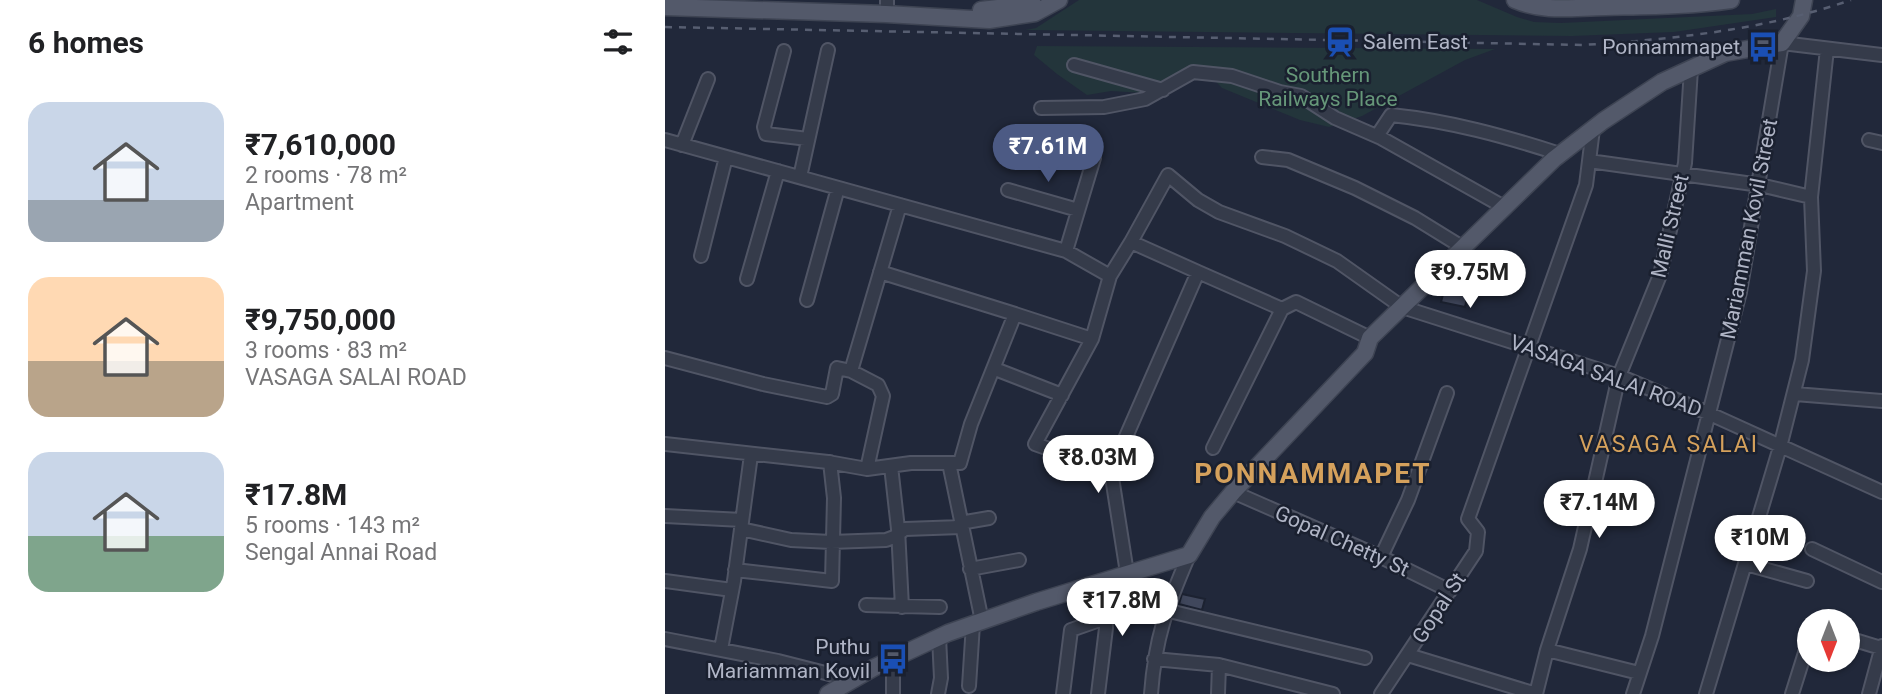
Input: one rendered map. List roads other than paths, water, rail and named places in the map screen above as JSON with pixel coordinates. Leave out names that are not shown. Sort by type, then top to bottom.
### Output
[{"type":"main road","points":[[717,0],[887,3],[980,10],[1014,6],[1032,0]]},
{"type":"main road","points":[[665,7],[989,20],[1035,13],[1059,0]]},
{"type":"main road","points":[[1515,0],[1548,9],[1588,4]]},
{"type":"main road","points":[[1547,0],[1669,6],[1731,0]]},
{"type":"main road","points":[[828,694],[939,637],[1104,580],[1189,555],[1212,517],[1365,353],[1370,338],[1560,154],[1662,82],[1725,53],[1782,43],[1801,16],[1804,0]]},
{"type":"street","points":[[1782,43],[1882,55]]},
{"type":"street","name":"Mariamman Kovil Street","points":[[1633,694],[1652,636],[1740,292],[1782,43]]},
{"type":"street","points":[[1706,694],[1795,394],[1814,271],[1811,197],[1827,49]]},
{"type":"street","points":[[800,177],[828,50]]},
{"type":"street","points":[[784,51],[764,127],[766,134],[808,139]]},
{"type":"street","points":[[1074,65],[1163,90]]},
{"type":"street","name":"Malli Street","points":[[1536,694],[1547,650],[1580,549],[1619,376],[1660,275],[1682,174],[1691,69]]},
{"type":"street","points":[[1041,108],[1104,107],[1145,99],[1193,72],[1232,76],[1301,96],[1335,118],[1377,136],[1504,207]]},
{"type":"street","points":[[682,145],[708,79]]},
{"type":"street","points":[[1377,136],[1391,115],[1430,119],[1497,134],[1560,154]]},
{"type":"street","points":[[1528,346],[1586,185],[1593,129]]},
{"type":"street","points":[[665,140],[1066,251],[1109,276]]},
{"type":"street","points":[[1868,140],[1882,143]]},
{"type":"street","points":[[701,256],[726,157]]},
{"type":"street","points":[[1262,157],[1288,160],[1355,188],[1415,218],[1462,247]]},
{"type":"street","points":[[1066,251],[1094,158]]},
{"type":"street","points":[[1589,160],[1760,185],[1811,197]]},
{"type":"street","points":[[747,279],[778,171]]},
{"type":"street","name":"VASAGA SALAI ROAD","points":[[1131,242],[1168,175],[1198,200],[1219,212],[1285,236],[1338,261],[1402,307],[1619,376],[1882,492]]},
{"type":"street","points":[[807,300],[838,188]]},
{"type":"street","points":[[1008,190],[1078,210]]},
{"type":"street","points":[[851,371],[900,205]]},
{"type":"street","points":[[1111,471],[1035,444],[1092,339],[1109,276],[1131,242],[1282,309]]},
{"type":"street","points":[[880,272],[1092,339]]},
{"type":"street","points":[[1127,573],[1111,471],[1198,272]]},
{"type":"street","points":[[1213,448],[1282,309],[1296,302],[1370,338]]},
{"type":"street","points":[[665,444],[830,462],[867,469],[960,463],[971,425],[1015,314]]},
{"type":"street","name":"Gopal St","points":[[1381,694],[1476,551],[1478,532],[1468,519],[1528,346]]},
{"type":"street","points":[[665,358],[763,384],[827,397],[832,394],[837,368],[851,371],[878,385],[883,396],[883,405],[867,469]]},
{"type":"street","points":[[995,369],[1062,395]]},
{"type":"street","points":[[1381,557],[1408,499],[1447,393]]},
{"type":"street","points":[[1795,394],[1882,401]]},
{"type":"street","points":[[721,649],[751,455]]},
{"type":"street","points":[[735,570],[832,581],[834,498],[830,462]]},
{"type":"street","points":[[949,463],[977,623],[969,686]]},
{"type":"street","points":[[891,466],[902,607]]},
{"type":"street","name":"Gopal Chetty St","points":[[1233,492],[1381,557],[1450,591]]},
{"type":"street","points":[[665,516],[742,524],[791,540],[834,542],[886,540],[905,529],[960,525],[989,518]]},
{"type":"street","points":[[1812,550],[1882,582]]},
{"type":"street","points":[[1151,694],[1154,659],[1165,610],[1189,555]]},
{"type":"street","points":[[969,569],[1020,560]]},
{"type":"street","points":[[1746,564],[1807,581]]},
{"type":"street","points":[[1098,694],[1105,618],[1104,580]]},
{"type":"street","points":[[665,581],[732,590]]},
{"type":"street","points":[[866,605],[940,607]]},
{"type":"street","points":[[1165,610],[1365,658]]},
{"type":"street","points":[[1063,694],[1071,630],[1105,618]]},
{"type":"street","points":[[938,694],[941,678],[939,637]]},
{"type":"street","points":[[665,639],[721,649],[853,680]]},
{"type":"street","points":[[1860,641],[1882,647],[1869,694]]},
{"type":"street","points":[[1547,650],[1639,673]]},
{"type":"street","points":[[1408,655],[1536,694]]},
{"type":"street","points":[[893,659],[893,694]]},
{"type":"street","points":[[1154,659],[1219,665],[1307,691],[1333,694]]},
{"type":"street","points":[[1218,694],[1219,665]]},
{"type":"street","points":[[1791,694],[1798,672]]},
{"type":"railway","points":[[665,27],[1583,45],[1718,32],[1785,19],[1851,0]]},
{"type":"place","name":"Salem East","points":[[1340,42]]},
{"type":"place","name":"Ponnammapet","points":[[1763,47]]},
{"type":"place","name":"Puthu Mariamman Kovil","points":[[893,659]]},
{"type":"district","name":"VASAGA SALAI","points":[[1669,444]]},
{"type":"district","name":"PONNAMMAPET","points":[[1313,473]]},
{"type":"park label","name":"Southern Railways Place","points":[[1328,87]]}]
